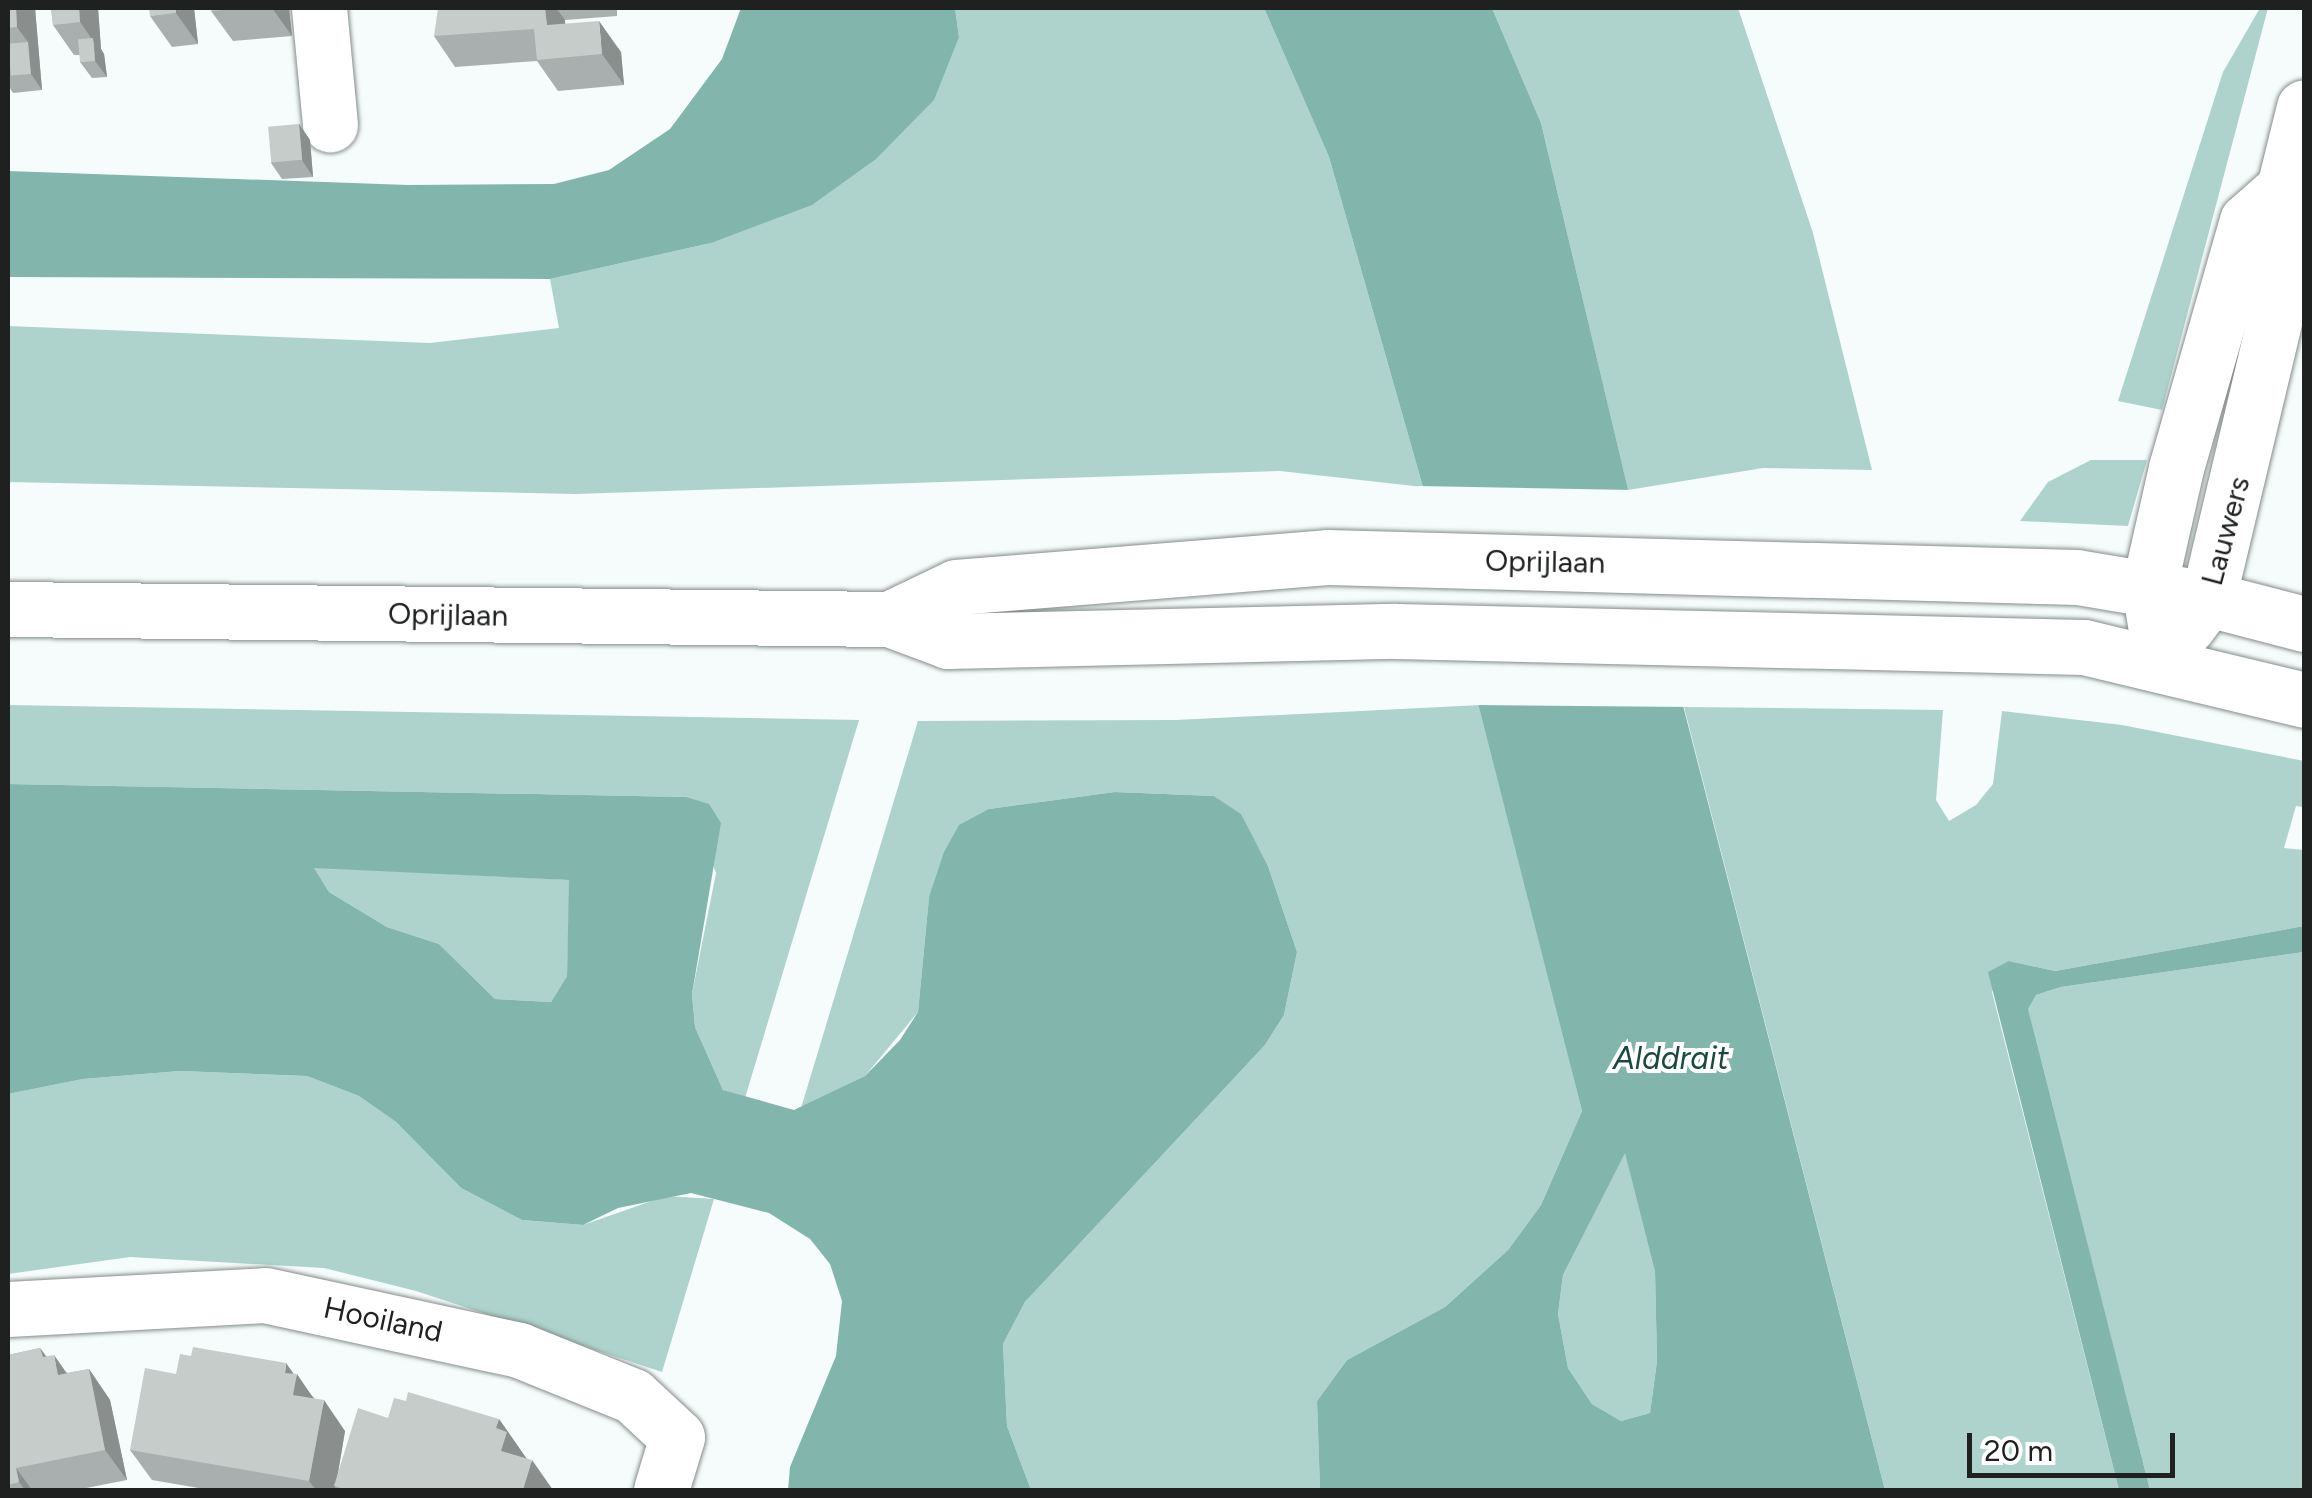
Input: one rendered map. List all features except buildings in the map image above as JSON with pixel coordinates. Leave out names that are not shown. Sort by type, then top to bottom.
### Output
[{"type":"street","points":[[318,8],[330,124]]},
{"type":"street","name":"Lauwers","points":[[2161,661],[2208,599],[2295,235],[2284,188],[2304,107]]},
{"type":"street","name":"Lauwers","points":[[2161,661],[2149,587],[2247,221],[2284,188]]},
{"type":"street","name":"Oprijlaan","points":[[889,619],[956,587],[1380,558],[1982,571],[2149,587],[2304,624]]},
{"type":"street","name":"Oprijlaan","points":[[8,609],[889,619],[948,640],[1396,632],[2084,647],[2161,661],[2304,700]]},
{"type":"street","name":"Hooiland","points":[[8,1309],[265,1294],[519,1350],[632,1396],[677,1437],[661,1490]]},
{"type":"shaded area","points":[[955,8],[1264,8],[1329,157],[1423,487],[1280,471],[575,494],[8,482],[8,326],[430,343],[559,328],[550,279],[711,243],[959,37]]},
{"type":"shaded area","points":[[1492,8],[1738,8],[1813,233],[1872,470],[1763,468],[1628,490],[1541,123]]},
{"type":"shaded area","points":[[2260,8],[2268,8],[2162,410],[2118,401],[2223,72]]},
{"type":"shaded area","points":[[2091,460],[2147,460],[2128,526],[2020,521],[2048,482]]},
{"type":"shaded area","points":[[8,705],[859,720],[745,1098],[723,1090],[695,1027],[692,994],[716,873],[686,797],[8,784]]},
{"type":"shaded area","points":[[1481,705],[1582,1111],[1541,1205],[1508,1250],[1445,1307],[1347,1360],[1317,1401],[1320,1490],[1031,1490],[1007,1426],[1003,1344],[1025,1302],[1265,1045],[1284,1015],[1297,952],[1268,866],[1240,814],[1214,796],[1115,792],[989,809],[929,897],[918,1012],[865,1076],[801,1108],[918,721],[1176,720]]},
{"type":"shaded area","points":[[1684,707],[1943,710],[1936,800],[1949,821],[1976,805],[1993,784],[2002,711],[2122,725],[2304,761],[2304,807],[2296,806],[2284,848],[2304,850],[2304,926],[2055,971],[2009,961],[1992,992],[2119,1490],[1885,1490]]},
{"type":"shaded area","points":[[313,867],[570,880],[567,976],[551,1002],[495,999],[439,944],[387,927],[329,892]]},
{"type":"shaded area","points":[[2304,952],[2304,1490],[2150,1490],[2027,1009],[2036,995],[2061,987]]},
{"type":"shaded area","points":[[180,1071],[307,1076],[359,1096],[396,1122],[461,1188],[522,1220],[583,1225],[666,1196],[714,1199],[662,1372],[416,1291],[324,1268],[130,1257],[8,1274],[8,1094],[83,1079]]},
{"type":"shaded area","points":[[1625,1151],[1655,1272],[1657,1361],[1650,1413],[1621,1421],[1592,1404],[1568,1368],[1558,1314],[1563,1275]]},
{"type":"water","points":[[741,8],[955,8],[959,37],[934,100],[876,159],[812,205],[711,243],[550,279],[8,277],[8,171],[408,185],[554,184],[609,170],[670,129],[722,59]]},
{"type":"water","name":"Alddrait","points":[[1264,8],[1492,8],[1541,123],[1636,523],[1885,1490],[1320,1490],[1317,1401],[1347,1360],[1445,1307],[1508,1250],[1541,1205],[1582,1111],[1423,487],[1329,157]],"holes":[[[1625,1153],[1655,1272],[1657,1361],[1650,1413],[1621,1421],[1592,1404],[1568,1368],[1558,1314],[1563,1275]]]},
{"type":"water","points":[[8,784],[686,797],[709,804],[721,823],[692,994],[695,1027],[723,1090],[794,1110],[865,1076],[900,1040],[918,1012],[929,897],[944,852],[959,825],[989,809],[1115,792],[1214,796],[1241,814],[1268,866],[1297,952],[1284,1015],[1265,1045],[1025,1302],[1003,1344],[1007,1426],[1031,1490],[788,1490],[790,1467],[836,1356],[842,1301],[830,1264],[810,1239],[769,1213],[691,1193],[618,1208],[583,1225],[522,1220],[461,1188],[396,1122],[359,1096],[307,1076],[180,1071],[83,1079],[8,1094]],"holes":[[[314,868],[569,880],[567,976],[551,1002],[495,999],[439,944],[387,927],[329,892]]]},
{"type":"water","points":[[2304,926],[2304,952],[2061,987],[2036,995],[2028,1009],[2150,1490],[2119,1490],[1988,972],[2009,961],[2055,971]]},
{"type":"pier","points":[[1418,486],[1633,490],[1690,707],[1475,705]]}]
